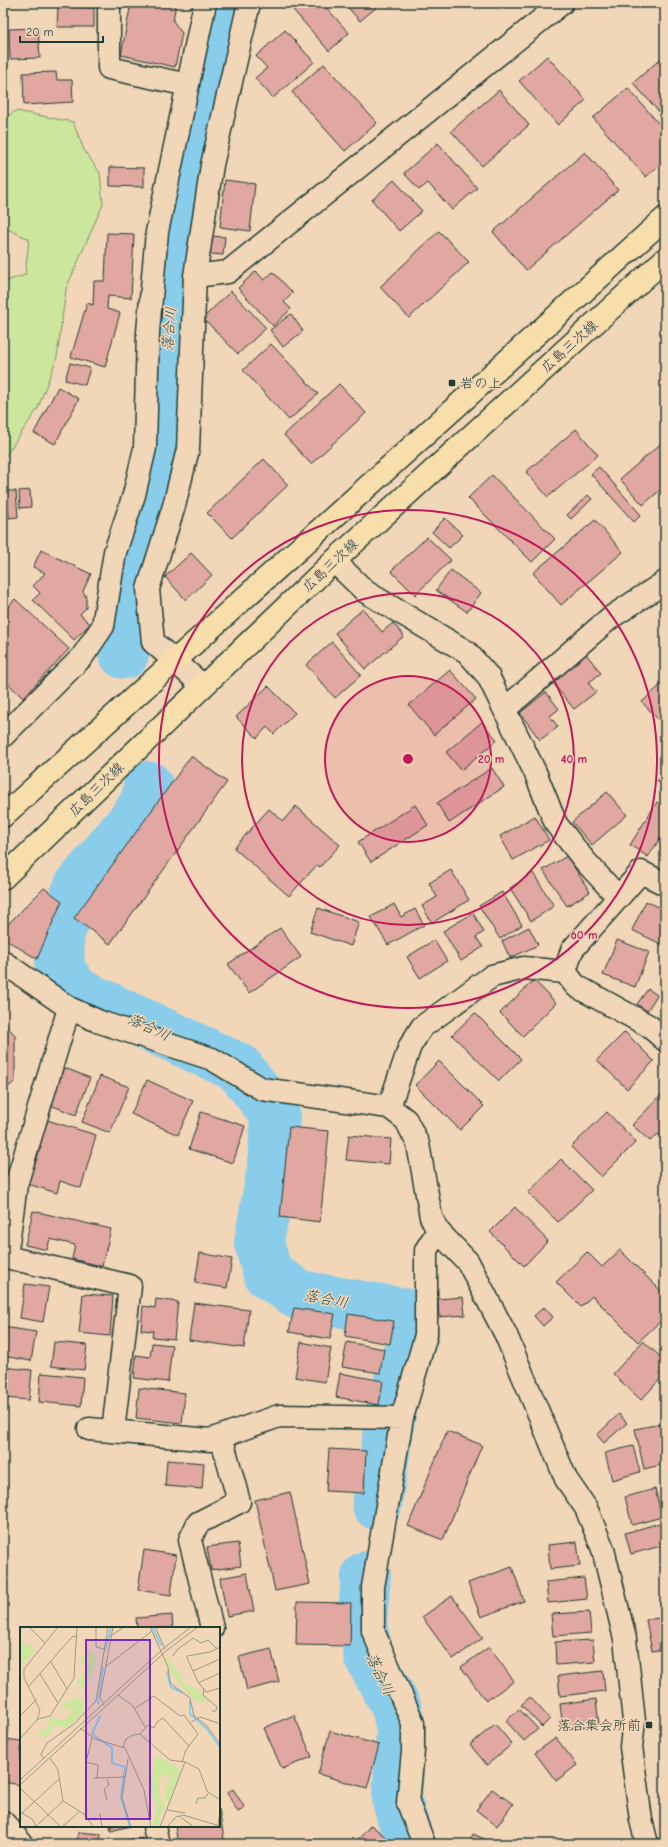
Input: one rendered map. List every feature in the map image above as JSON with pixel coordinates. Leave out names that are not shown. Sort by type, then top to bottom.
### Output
[{"type":"main road","points":[[3,816],[665,218]]},
{"type":"main road","name":"広島三次線","points":[[3,878],[334,561],[665,259]]},
{"type":"street","points":[[109,3],[109,68],[188,85]]},
{"type":"street","points":[[3,736],[82,657],[103,626],[115,552],[134,495],[145,448],[148,332],[157,232],[205,3]]},
{"type":"street","points":[[203,686],[176,660],[153,642],[148,589],[174,506],[188,449],[194,276],[212,165],[249,3]]},
{"type":"street","points":[[194,276],[228,272],[562,3]]},
{"type":"street","points":[[334,561],[366,592],[466,652],[488,676],[535,772],[556,824],[585,861],[618,897]]},
{"type":"street","points":[[505,710],[610,618],[665,582]]},
{"type":"street","points":[[565,972],[572,950],[641,872],[665,884]]},
{"type":"street","points":[[3,962],[69,1008],[100,1022],[212,1059],[262,1089],[389,1107],[406,1120],[418,1144],[431,1217],[438,1231],[468,1262],[506,1335],[566,1479],[586,1508],[603,1549],[625,1639],[634,1721],[631,1747],[641,1820],[647,1844]]},
{"type":"street","points":[[389,1107],[410,1046],[422,1027],[492,976],[524,968],[565,972],[576,986],[649,1026],[665,1040]]},
{"type":"street","points":[[69,1008],[16,1185],[6,1257],[130,1286],[113,1431]]},
{"type":"street","points":[[424,1844],[408,1803],[413,1750],[413,1723],[373,1631],[373,1587],[402,1418],[426,1335],[426,1250],[438,1231]]},
{"type":"street","points":[[89,1429],[210,1440],[279,1416],[402,1418]]},
{"type":"street","points":[[212,1627],[190,1540],[198,1523],[239,1502],[221,1436]]},
{"type":"street","points":[[3,1822],[22,1844]]},
{"type":"street","points":[[154,1827],[158,1844]]},
{"type":"green space","points":[[16,111],[73,122],[84,150],[100,173],[103,204],[66,289],[57,357],[38,408],[3,460],[3,282],[25,275],[29,239],[3,227],[3,118]]},
{"type":"building","points":[[131,3],[176,3],[173,21],[182,33],[175,67],[121,55]]},
{"type":"building","points":[[287,3],[322,3],[349,33],[329,51]]},
{"type":"building","points":[[344,3],[375,3],[378,6],[360,21]]},
{"type":"building","points":[[58,7],[94,8],[94,27],[57,27]]},
{"type":"building","points":[[38,28],[40,58],[10,59],[9,29]]},
{"type":"building","points":[[285,30],[314,62],[273,98],[255,78],[267,68],[256,56]]},
{"type":"building","points":[[665,55],[665,114],[663,116],[633,83]]},
{"type":"building","points":[[547,56],[586,100],[558,125],[519,81]]},
{"type":"building","points":[[324,64],[377,123],[345,151],[292,92]]},
{"type":"building","points":[[56,72],[57,80],[72,80],[73,102],[24,105],[23,73]]},
{"type":"building","points":[[628,88],[665,131],[665,160],[646,177],[593,118]]},
{"type":"building","points":[[499,90],[529,125],[482,166],[451,131]]},
{"type":"building","points":[[438,143],[477,188],[452,210],[428,183],[419,190],[404,173]]},
{"type":"building","points":[[585,152],[618,190],[526,270],[493,232]]},
{"type":"building","points":[[110,167],[144,168],[144,187],[110,186]]},
{"type":"building","points":[[225,180],[255,184],[250,231],[220,227]]},
{"type":"building","points":[[394,180],[422,211],[399,231],[372,200]]},
{"type":"building","points":[[439,231],[469,262],[409,318],[380,287]]},
{"type":"building","points":[[107,233],[134,234],[131,298],[108,296],[107,309],[120,313],[105,367],[71,357],[87,303],[93,305],[94,281],[105,281]]},
{"type":"building","points":[[211,236],[225,237],[223,255],[210,254]]},
{"type":"building","points":[[256,271],[264,280],[273,272],[293,293],[284,302],[291,309],[273,326],[238,288]]},
{"type":"building","points":[[231,291],[266,328],[238,354],[203,318]]},
{"type":"building","points":[[291,314],[303,331],[283,347],[270,330]]},
{"type":"building","points":[[271,344],[318,394],[289,420],[243,370]]},
{"type":"building","points":[[70,363],[90,368],[85,385],[65,380]]},
{"type":"building","points":[[339,384],[366,413],[311,464],[284,435]]},
{"type":"building","points":[[58,387],[79,399],[55,444],[34,433]]},
{"type":"building","points":[[576,429],[598,455],[548,497],[526,472]]},
{"type":"building","points":[[665,440],[665,486],[643,505],[620,479]]},
{"type":"building","points":[[264,459],[288,485],[232,538],[207,513]]},
{"type":"building","points":[[599,467],[641,515],[634,522],[591,474]]},
{"type":"building","points":[[492,475],[555,539],[532,562],[468,498]]},
{"type":"building","points":[[30,490],[31,507],[20,508],[19,491]]},
{"type":"building","points":[[7,491],[16,491],[18,517],[9,518]]},
{"type":"building","points":[[588,495],[592,499],[571,519],[567,515]]},
{"type":"building","points":[[445,518],[463,535],[449,548],[432,532]]},
{"type":"building","points":[[595,520],[623,552],[561,605],[533,573]]},
{"type":"building","points":[[427,537],[451,560],[415,595],[391,571]]},
{"type":"building","points":[[41,550],[91,574],[83,591],[86,597],[86,608],[80,614],[90,624],[74,640],[33,600],[40,593],[33,586],[45,573],[33,567]]},
{"type":"building","points":[[191,553],[212,575],[186,600],[165,577]]},
{"type":"building","points":[[451,570],[481,593],[467,612],[436,590]]},
{"type":"building","points":[[15,599],[69,649],[23,698],[3,679],[3,650],[10,643],[3,636],[3,613]]},
{"type":"building","points":[[363,609],[382,632],[393,623],[404,636],[365,669],[335,633]]},
{"type":"building","points":[[332,642],[361,675],[335,698],[306,665]]},
{"type":"building","points":[[586,654],[601,673],[588,683],[596,692],[574,709],[552,682]]},
{"type":"building","points":[[450,670],[476,699],[434,735],[409,705]]},
{"type":"building","points":[[665,681],[665,725],[664,726],[642,702]]},
{"type":"building","points":[[268,686],[295,713],[274,734],[267,727],[257,738],[236,717]]},
{"type":"building","points":[[546,692],[559,709],[550,716],[558,727],[540,740],[520,713]]},
{"type":"building","points":[[482,722],[497,740],[461,770],[446,752]]},
{"type":"building","points":[[191,756],[227,782],[110,944],[74,918]]},
{"type":"building","points":[[492,768],[504,787],[449,823],[437,803]]},
{"type":"building","points":[[665,770],[665,786],[657,781]]},
{"type":"building","points":[[607,792],[627,815],[592,845],[572,822]]},
{"type":"building","points":[[657,802],[665,808],[665,831],[648,857],[630,845]]},
{"type":"building","points":[[415,805],[428,825],[371,862],[358,842]]},
{"type":"building","points":[[296,806],[340,845],[320,867],[317,865],[289,896],[234,848],[269,809],[283,821]]},
{"type":"building","points":[[535,816],[549,840],[513,860],[500,836]]},
{"type":"building","points":[[567,856],[590,892],[567,906],[543,870]]},
{"type":"building","points":[[451,870],[469,900],[432,923],[422,906],[437,897],[429,883]]},
{"type":"building","points":[[533,873],[554,906],[531,921],[510,888]]},
{"type":"building","points":[[44,888],[62,901],[37,959],[3,938],[3,929]]},
{"type":"building","points":[[502,892],[522,925],[500,939],[479,906]]},
{"type":"building","points":[[646,901],[665,910],[665,946],[632,930]]},
{"type":"building","points":[[394,904],[401,917],[415,909],[424,925],[388,945],[371,917]]},
{"type":"building","points":[[318,908],[359,922],[351,946],[310,932]]},
{"type":"building","points":[[473,913],[484,932],[476,937],[483,947],[461,961],[443,931]]},
{"type":"building","points":[[529,927],[538,945],[510,958],[502,941]]},
{"type":"building","points":[[280,928],[301,957],[249,993],[228,964]]},
{"type":"building","points":[[434,940],[447,961],[420,978],[407,957]]},
{"type":"building","points":[[617,940],[649,952],[635,987],[603,975]]},
{"type":"building","points":[[534,980],[556,1003],[523,1036],[500,1013]]},
{"type":"building","points":[[648,989],[657,995],[647,1011],[637,1004]]},
{"type":"building","points":[[475,1013],[521,1059],[499,1081],[452,1035]]},
{"type":"building","points":[[3,1022],[15,1035],[15,1081],[3,1092]]},
{"type":"building","points":[[625,1032],[654,1061],[627,1089],[597,1060]]},
{"type":"building","points":[[439,1061],[484,1106],[460,1130],[415,1085]]},
{"type":"building","points":[[65,1068],[90,1078],[76,1115],[48,1104],[58,1077],[61,1078]]},
{"type":"building","points":[[100,1076],[129,1087],[110,1133],[82,1122]]},
{"type":"building","points":[[147,1080],[193,1101],[178,1135],[131,1114]]},
{"type":"building","points":[[664,1092],[665,1140],[658,1134],[650,1141],[632,1125]]},
{"type":"building","points":[[201,1112],[245,1126],[233,1163],[189,1149]]},
{"type":"building","points":[[607,1112],[636,1142],[601,1177],[571,1147]]},
{"type":"building","points":[[47,1120],[96,1135],[81,1188],[60,1181],[57,1193],[25,1183],[31,1163],[35,1164],[41,1146],[36,1145]]},
{"type":"building","points":[[289,1127],[329,1131],[320,1222],[280,1217]]},
{"type":"building","points":[[349,1135],[391,1139],[389,1164],[346,1160]]},
{"type":"building","points":[[561,1159],[592,1190],[558,1222],[528,1193]]},
{"type":"building","points":[[515,1207],[548,1241],[524,1266],[490,1232]]},
{"type":"building","points":[[33,1211],[111,1229],[102,1266],[72,1259],[75,1245],[50,1239],[47,1250],[25,1245]]},
{"type":"building","points":[[620,1250],[665,1295],[665,1317],[638,1342],[592,1296],[581,1307],[556,1282],[587,1252],[602,1267]]},
{"type":"building","points":[[200,1253],[232,1259],[227,1288],[195,1283]]},
{"type":"building","points":[[25,1284],[49,1287],[43,1322],[20,1318]]},
{"type":"building","points":[[83,1294],[113,1296],[110,1336],[79,1333]]},
{"type":"building","points":[[463,1297],[465,1315],[439,1317],[438,1299]]},
{"type":"building","points":[[156,1299],[178,1302],[174,1339],[152,1337],[153,1331],[141,1330],[143,1306],[155,1308]]},
{"type":"building","points":[[194,1303],[249,1310],[244,1348],[189,1340]]},
{"type":"building","points":[[544,1307],[553,1317],[543,1326],[534,1316]]},
{"type":"building","points":[[294,1308],[335,1314],[330,1339],[289,1332]]},
{"type":"building","points":[[348,1314],[394,1321],[390,1344],[345,1336]]},
{"type":"building","points":[[3,1327],[36,1332],[31,1361],[3,1356]]},
{"type":"building","points":[[643,1341],[665,1361],[665,1374],[641,1400],[613,1374]]},
{"type":"building","points":[[54,1342],[87,1345],[84,1370],[51,1366]]},
{"type":"building","points":[[301,1342],[331,1348],[325,1382],[295,1377]]},
{"type":"building","points":[[347,1342],[384,1349],[380,1373],[342,1367]]},
{"type":"building","points":[[152,1343],[172,1345],[168,1382],[134,1378],[136,1355],[150,1357]]},
{"type":"building","points":[[3,1367],[32,1370],[29,1400],[3,1398]]},
{"type":"building","points":[[41,1373],[83,1377],[81,1406],[39,1402]]},
{"type":"building","points":[[340,1373],[383,1381],[379,1405],[336,1397]]},
{"type":"building","points":[[139,1388],[185,1393],[182,1423],[136,1418]]},
{"type":"building","points":[[619,1414],[627,1423],[604,1443],[597,1435]]},
{"type":"building","points":[[660,1424],[665,1446],[665,1464],[644,1469],[635,1429]]},
{"type":"building","points":[[447,1431],[482,1445],[443,1540],[408,1526]]},
{"type":"building","points":[[633,1446],[640,1472],[612,1480],[605,1453]]},
{"type":"building","points":[[329,1449],[366,1451],[364,1493],[326,1491]]},
{"type":"building","points":[[167,1460],[204,1463],[202,1489],[165,1486]]},
{"type":"building","points":[[655,1489],[662,1517],[632,1525],[625,1497]]},
{"type":"building","points":[[290,1492],[310,1584],[275,1591],[255,1500]]},
{"type":"building","points":[[660,1523],[665,1545],[631,1554],[625,1533]]},
{"type":"building","points":[[577,1542],[580,1566],[550,1569],[548,1545]]},
{"type":"building","points":[[238,1543],[241,1566],[211,1570],[207,1547]]},
{"type":"building","points":[[144,1550],[176,1555],[171,1595],[138,1590]]},
{"type":"building","points":[[512,1567],[524,1601],[481,1617],[468,1583]]},
{"type":"building","points":[[247,1573],[254,1611],[227,1616],[220,1578]]},
{"type":"building","points":[[584,1578],[587,1599],[548,1603],[546,1582]]},
{"type":"building","points":[[452,1596],[483,1638],[453,1659],[422,1617]]},
{"type":"building","points":[[297,1602],[351,1603],[350,1646],[296,1645]]},
{"type":"building","points":[[589,1612],[591,1633],[553,1636],[551,1614]]},
{"type":"building","points":[[172,1615],[173,1627],[137,1627],[136,1618]]},
{"type":"building","points":[[665,1617],[665,1649],[652,1651],[646,1620]]},
{"type":"building","points":[[593,1640],[595,1662],[556,1665],[555,1642]]},
{"type":"building","points":[[489,1647],[514,1681],[486,1701],[461,1667]]},
{"type":"building","points":[[271,1649],[279,1682],[247,1690],[239,1657]]},
{"type":"building","points":[[603,1671],[605,1691],[560,1696],[558,1676]]},
{"type":"building","points":[[530,1697],[550,1719],[542,1727],[521,1705]]},
{"type":"building","points":[[596,1699],[599,1725],[563,1729],[560,1704]]},
{"type":"building","points":[[519,1709],[538,1729],[524,1741],[506,1721]]},
{"type":"building","points":[[294,1715],[312,1757],[282,1769],[264,1728]]},
{"type":"building","points":[[495,1724],[512,1744],[487,1765],[470,1745]]},
{"type":"building","points":[[330,1731],[379,1745],[367,1788],[318,1774]]},
{"type":"building","points":[[556,1738],[577,1765],[556,1781],[535,1753]]},
{"type":"building","points":[[6,1739],[20,1741],[20,1785],[3,1782],[3,1758]]},
{"type":"building","points":[[233,1789],[245,1808],[238,1812],[227,1793]]},
{"type":"building","points":[[492,1789],[513,1804],[497,1826],[476,1810]]},
{"type":"building","points":[[220,1815],[225,1844],[178,1844],[175,1827],[220,1827]]},
{"type":"building","points":[[371,1825],[394,1844],[354,1844]]},
{"type":"building","points":[[110,1827],[126,1827],[111,1831]]},
{"type":"building","points":[[78,1832],[101,1834],[100,1844],[77,1844]]},
{"type":"building","points":[[473,1834],[496,1844],[469,1844]]},
{"type":"building","points":[[142,1838],[142,1844],[116,1844],[116,1841]]},
{"type":"waterway","name":"落合川","points":[[124,654],[123,594],[134,554],[164,464],[167,348],[177,242],[195,137],[225,3]]},
{"type":"waterway","name":"落合川","points":[[148,786],[146,801],[134,819],[79,886],[59,935],[60,970],[76,992],[239,1068],[275,1115],[273,1162],[259,1243],[268,1274],[299,1295],[409,1314],[414,1333],[393,1400],[377,1505]]},
{"type":"waterway","name":"落合川","points":[[366,1576],[362,1623],[369,1657],[396,1706],[401,1731],[397,1801],[410,1844]]},
{"type":"place","name":"岩の上","points":[[452,383]]},
{"type":"place","name":"落合集会所前","points":[[649,1725]]}]
